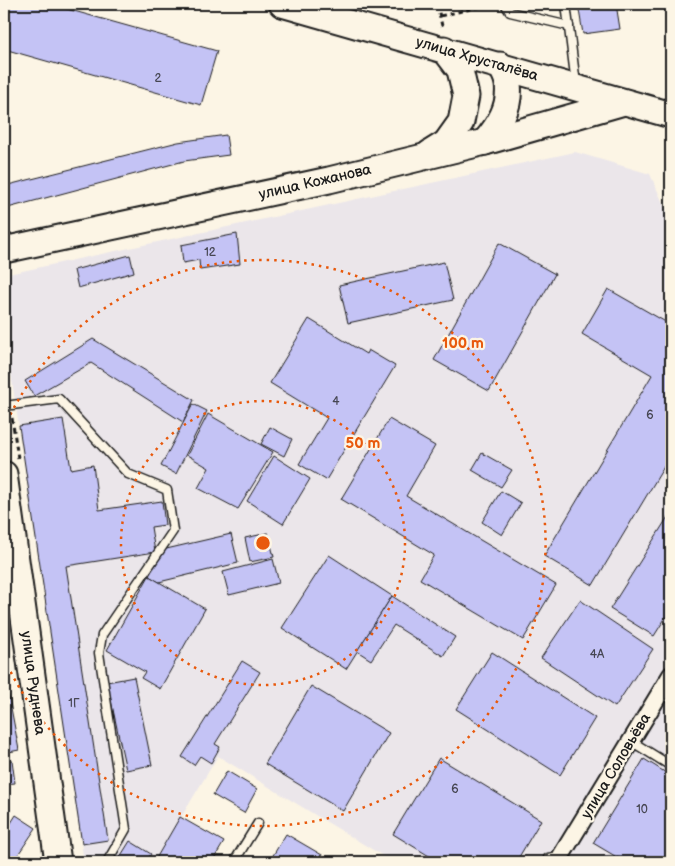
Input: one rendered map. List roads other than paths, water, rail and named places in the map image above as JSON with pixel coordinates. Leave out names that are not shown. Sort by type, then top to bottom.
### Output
[{"type":"main road","name":"улица Хрусталёва","points":[[282,4],[443,38],[500,65],[671,115]]},
{"type":"main road","points":[[424,157],[446,143],[461,122],[466,96],[460,70],[443,38]]},
{"type":"main road","points":[[484,142],[499,125],[507,104],[508,82],[500,65]]},
{"type":"main road","name":"улица Кожанова","points":[[4,250],[319,182],[424,157],[624,102]]},
{"type":"main road","name":"улица Руднева","points":[[4,474],[58,862]]},
{"type":"street","name":"улица Соловьёва","points":[[555,859],[671,676]]},
{"type":"lane","points":[[505,4],[510,12],[568,26]]},
{"type":"lane","points":[[566,4],[576,88]]},
{"type":"lane","points":[[4,406],[59,399],[128,474],[167,490],[173,531],[102,635],[99,653],[126,829],[107,862]]},
{"type":"lane","points":[[631,741],[671,766]]},
{"type":"lane","points":[[234,862],[258,823]]}]
